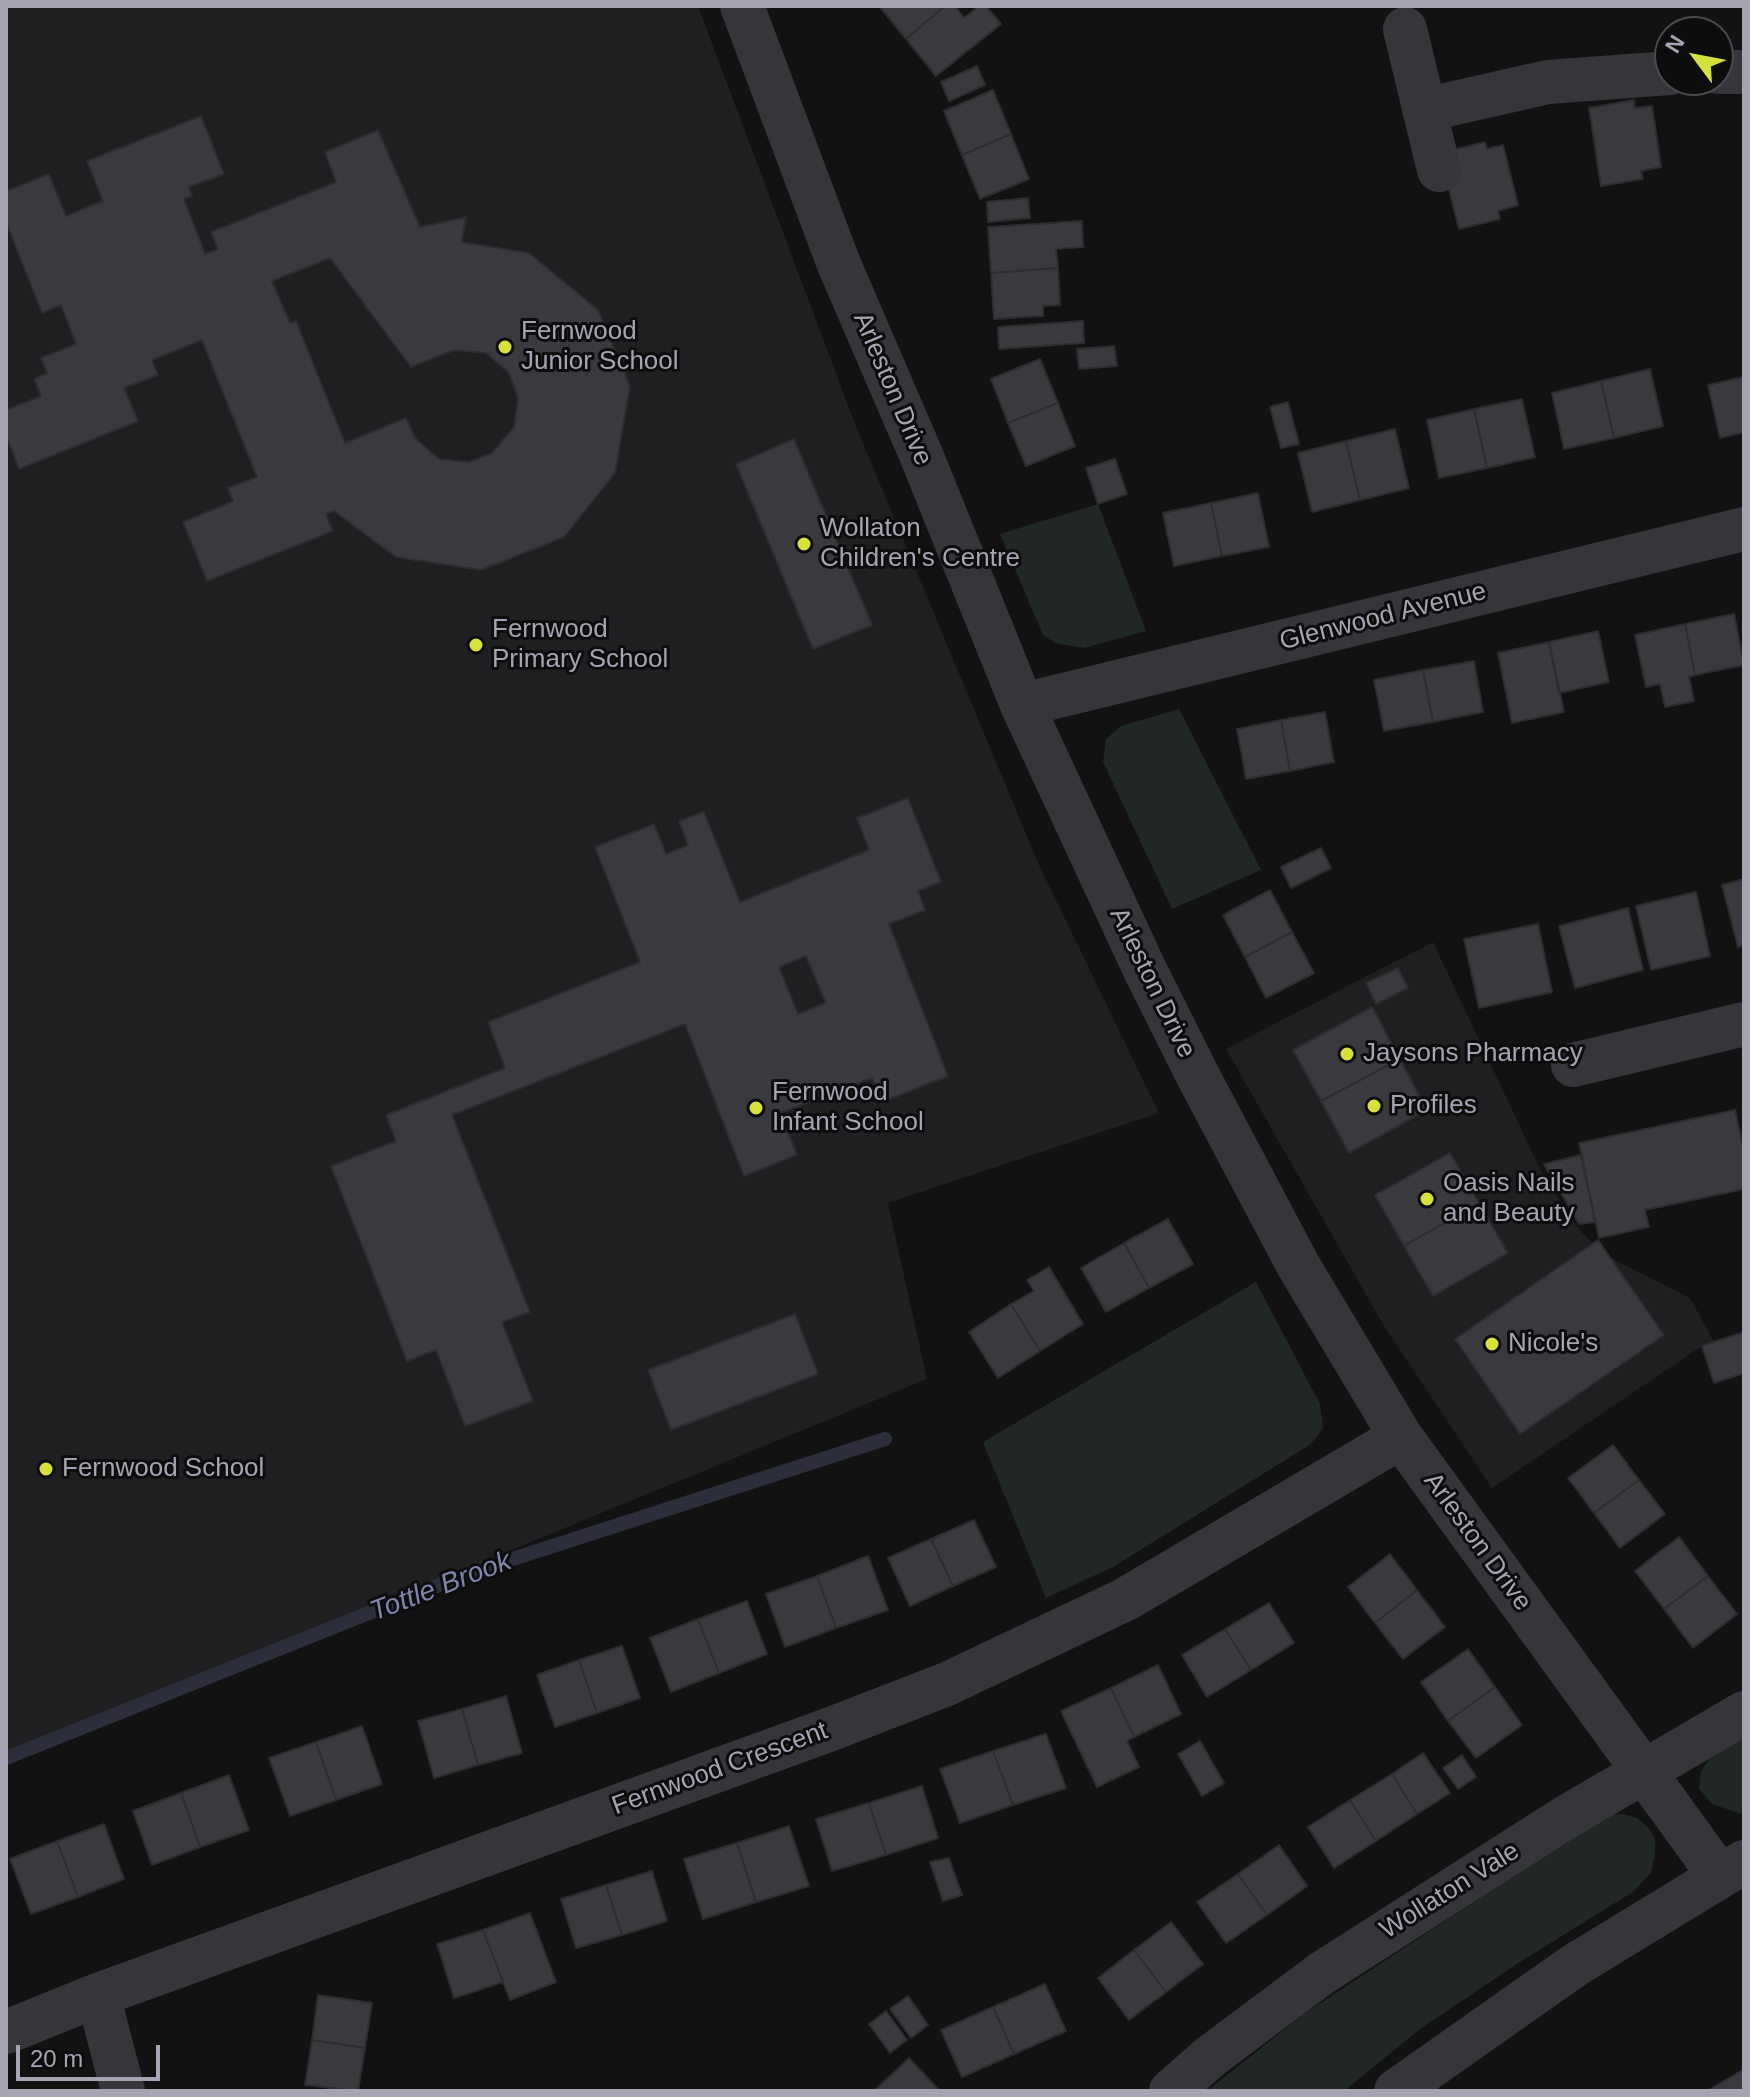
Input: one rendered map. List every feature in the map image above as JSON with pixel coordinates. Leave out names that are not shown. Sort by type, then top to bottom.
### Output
[{"type":"street","name":"Arleston Drive","points":[[742,6],[838,262],[922,457],[1022,705],[1144,968],[1298,1265],[1401,1437],[1479,1547],[1645,1770],[1732,1868]]},
{"type":"street","points":[[1405,29],[1439,170]]},
{"type":"street","points":[[1424,110],[1548,82],[1654,74]]},
{"type":"street","name":"Glenwood Avenue","points":[[1022,705],[1744,529]]},
{"type":"street","points":[[1573,1065],[1744,1024]]},
{"type":"street","name":"Fernwood Crescent","points":[[6,2032],[98,1995],[947,1684],[1126,1599],[1401,1437]]},
{"type":"street","name":"Wollaton Vale","points":[[1171,2091],[1211,2056],[1322,1973],[1645,1770],[1744,1713]]},
{"type":"street","points":[[1396,2091],[1575,1965],[1732,1868]]},
{"type":"street","points":[[98,1995],[123,2091]]},
{"type":"shaded area","name":"Fernwood Primary School","points":[[6,6],[698,6],[855,424],[1039,865],[1159,1113],[888,1203],[927,1379],[6,1758]]},
{"type":"shaded area","points":[[1098,504],[1146,631],[1084,648],[1055,643],[1043,635],[1000,534]]},
{"type":"shaded area","points":[[1179,709],[1261,870],[1172,909],[1103,762],[1106,739],[1121,726]]},
{"type":"shaded area","points":[[1433,942],[1542,1173],[1577,1227],[1595,1246],[1615,1260],[1690,1298],[1714,1342],[1702,1346],[1492,1488],[1384,1326],[1226,1049]]},
{"type":"shaded area","points":[[1256,1282],[1320,1404],[1323,1427],[1317,1437],[1308,1446],[1113,1567],[1046,1598],[983,1442]]},
{"type":"shaded area","points":[[1744,1738],[1742,1814],[1712,1804],[1699,1789],[1701,1771],[1708,1761]]},
{"type":"shaded area","points":[[1623,1814],[1637,1818],[1649,1828],[1655,1840],[1651,1873],[1633,1892],[1420,2029],[1344,2091],[1207,2091],[1304,2014],[1583,1830],[1607,1815]]},
{"type":"building","points":[[879,6],[945,6],[906,39]]},
{"type":"building","points":[[945,6],[955,6],[964,18],[979,6],[986,6],[1001,24],[936,76],[906,39]]},
{"type":"building","points":[[977,66],[985,85],[949,101],[941,82]]},
{"type":"building","points":[[993,90],[1011,134],[962,155],[944,111]]},
{"type":"building","points":[[1634,100],[1635,108],[1652,106],[1661,167],[1641,171],[1643,179],[1601,186],[1589,108]]},
{"type":"building","name":"Fernwood Junior School","points":[[201,116],[224,174],[189,187],[192,196],[184,199],[205,254],[218,249],[211,232],[336,182],[325,152],[378,130],[420,227],[466,217],[462,242],[529,253],[598,310],[630,386],[615,473],[564,537],[481,570],[396,557],[334,511],[326,514],[333,531],[207,581],[183,522],[233,501],[228,488],[257,477],[202,340],[152,360],[158,375],[124,388],[138,421],[19,469],[6,435],[6,410],[41,396],[34,379],[47,373],[41,358],[76,344],[61,305],[42,313],[6,222],[6,191],[49,174],[66,216],[103,201],[87,161]],"holes":[[[330,258],[411,367],[454,350],[486,353],[509,373],[518,398],[514,427],[492,453],[469,462],[439,459],[415,438],[406,418],[345,443],[296,321],[290,323],[272,281]]]},
{"type":"building","points":[[1011,134],[1029,179],[980,199],[962,155]]},
{"type":"building","points":[[1485,142],[1487,149],[1503,145],[1518,205],[1498,211],[1500,219],[1459,229],[1440,153]]},
{"type":"building","points":[[1028,198],[1030,218],[988,222],[987,202]]},
{"type":"building","points":[[1082,221],[1083,247],[1056,249],[1058,268],[991,273],[988,227]]},
{"type":"building","points":[[1058,268],[1060,305],[1043,306],[1043,316],[994,319],[991,273]]},
{"type":"building","points":[[1083,321],[1084,343],[999,349],[998,327]]},
{"type":"building","points":[[1114,346],[1117,366],[1079,369],[1077,349]]},
{"type":"building","points":[[1040,359],[1058,403],[1008,423],[991,379]]},
{"type":"building","points":[[1650,369],[1663,426],[1614,438],[1601,381]]},
{"type":"building","points":[[1744,377],[1744,432],[1720,438],[1708,385]]},
{"type":"building","points":[[1601,381],[1614,438],[1564,449],[1552,393]]},
{"type":"building","points":[[1522,399],[1535,457],[1487,468],[1474,409]]},
{"type":"building","points":[[1288,402],[1299,444],[1281,448],[1270,407]]},
{"type":"building","points":[[1058,403],[1075,446],[1026,466],[1008,423]]},
{"type":"building","points":[[1474,409],[1487,468],[1439,478],[1427,420]]},
{"type":"building","points":[[1395,429],[1409,488],[1360,500],[1346,441]]},
{"type":"building","name":"Wollaton Children's Centre","points":[[794,439],[872,625],[813,649],[736,464]]},
{"type":"building","points":[[1346,441],[1360,500],[1312,512],[1298,453]]},
{"type":"building","points":[[1115,459],[1127,494],[1098,504],[1086,468]]},
{"type":"building","points":[[1258,493],[1269,547],[1222,556],[1211,503]]},
{"type":"building","points":[[1211,503],[1222,556],[1174,566],[1163,513]]},
{"type":"building","points":[[1734,614],[1744,665],[1695,675],[1685,624]]},
{"type":"building","points":[[1685,624],[1695,675],[1689,677],[1694,701],[1665,707],[1660,684],[1646,687],[1635,635]]},
{"type":"building","points":[[1598,631],[1609,682],[1559,693],[1549,642]]},
{"type":"building","points":[[1549,642],[1564,712],[1512,723],[1498,653]]},
{"type":"building","points":[[1474,661],[1483,712],[1433,722],[1423,670]]},
{"type":"building","points":[[1423,670],[1433,722],[1384,731],[1374,680]]},
{"type":"building","points":[[1325,712],[1334,762],[1290,771],[1281,720]]},
{"type":"building","points":[[1281,720],[1290,771],[1246,779],[1237,729]]},
{"type":"building","name":"Fernwood Infant School","points":[[908,798],[941,882],[918,891],[925,910],[889,924],[948,1076],[882,1102],[872,1078],[780,1113],[797,1155],[744,1176],[685,1024],[452,1115],[530,1312],[502,1322],[533,1401],[465,1426],[436,1350],[407,1361],[331,1166],[396,1141],[386,1115],[505,1068],[488,1022],[640,962],[595,847],[654,824],[666,854],[688,845],[679,821],[704,812],[740,902],[869,850],[857,818]],"holes":[[[806,956],[826,1003],[798,1014],[779,967]]]},
{"type":"building","points":[[1321,848],[1331,868],[1291,888],[1281,867]]},
{"type":"building","points":[[1744,879],[1744,945],[1738,947],[1722,885]]},
{"type":"building","points":[[1270,890],[1292,932],[1245,957],[1223,915]]},
{"type":"building","points":[[1696,892],[1710,956],[1651,970],[1636,906]]},
{"type":"building","points":[[1628,908],[1643,970],[1575,988],[1559,926]]},
{"type":"building","points":[[1538,924],[1552,992],[1479,1008],[1464,939]]},
{"type":"building","points":[[1292,932],[1314,973],[1266,998],[1245,957]]},
{"type":"building","points":[[1398,968],[1408,988],[1376,1004],[1366,983]]},
{"type":"building","name":"Jaysons Pharmacy","points":[[1372,1007],[1400,1059],[1321,1101],[1293,1050]]},
{"type":"building","name":"Profiles","points":[[1400,1059],[1427,1110],[1349,1153],[1321,1101]]},
{"type":"building","points":[[1735,1110],[1744,1151],[1744,1189],[1645,1210],[1649,1227],[1599,1238],[1579,1143]]},
{"type":"building","name":"Oasis Nails and Beauty","points":[[1450,1153],[1479,1203],[1404,1246],[1375,1195]]},
{"type":"building","points":[[1581,1155],[1595,1222],[1579,1224],[1544,1164]]},
{"type":"building","points":[[1479,1203],[1508,1253],[1433,1296],[1404,1246]]},
{"type":"building","points":[[1168,1219],[1193,1264],[1149,1288],[1124,1243]]},
{"type":"building","points":[[1598,1240],[1664,1335],[1520,1434],[1455,1339]]},
{"type":"building","points":[[1124,1243],[1149,1288],[1106,1312],[1081,1268]]},
{"type":"building","points":[[1049,1267],[1083,1324],[1040,1351],[1011,1304],[1034,1291],[1027,1280]]},
{"type":"building","points":[[1011,1304],[1040,1351],[998,1378],[969,1332]]},
{"type":"building","points":[[795,1314],[818,1374],[671,1430],[648,1370]]},
{"type":"building","points":[[1744,1332],[1744,1373],[1714,1383],[1702,1346]]},
{"type":"building","points":[[1613,1445],[1639,1480],[1594,1513],[1568,1478]]},
{"type":"building","points":[[1639,1480],[1665,1514],[1620,1548],[1594,1513]]},
{"type":"building","points":[[974,1520],[996,1567],[953,1586],[931,1539]]},
{"type":"building","points":[[1679,1537],[1708,1576],[1664,1609],[1635,1571]]},
{"type":"building","points":[[931,1539],[953,1586],[910,1606],[888,1558]]},
{"type":"building","points":[[1390,1554],[1417,1590],[1375,1623],[1348,1587]]},
{"type":"building","points":[[868,1556],[888,1610],[836,1628],[817,1576]]},
{"type":"building","points":[[817,1576],[836,1628],[785,1647],[766,1594]]},
{"type":"building","points":[[1708,1576],[1737,1614],[1693,1648],[1664,1609]]},
{"type":"building","points":[[1417,1590],[1445,1627],[1403,1659],[1375,1623]]},
{"type":"building","points":[[747,1601],[767,1654],[719,1673],[698,1619]]},
{"type":"building","points":[[1269,1603],[1294,1643],[1251,1670],[1225,1629]]},
{"type":"building","points":[[698,1619],[719,1673],[671,1692],[650,1638]]},
{"type":"building","points":[[1225,1629],[1251,1670],[1207,1697],[1182,1655]]},
{"type":"building","points":[[622,1646],[640,1698],[597,1713],[579,1660]]},
{"type":"building","points":[[1468,1649],[1495,1687],[1448,1721],[1421,1682]]},
{"type":"building","points":[[579,1660],[597,1713],[555,1727],[537,1675]]},
{"type":"building","points":[[1158,1665],[1181,1714],[1134,1737],[1111,1688]]},
{"type":"building","points":[[1495,1687],[1522,1725],[1476,1758],[1448,1721]]},
{"type":"building","points":[[1111,1688],[1134,1737],[1127,1741],[1139,1767],[1097,1787],[1061,1711]]},
{"type":"building","points":[[506,1696],[522,1753],[478,1765],[462,1709]]},
{"type":"building","points":[[462,1709],[478,1765],[434,1778],[418,1721]]},
{"type":"building","points":[[362,1726],[382,1784],[336,1800],[316,1742]]},
{"type":"building","points":[[1046,1734],[1066,1788],[1013,1805],[993,1751]]},
{"type":"building","points":[[1200,1741],[1224,1783],[1202,1796],[1178,1754]]},
{"type":"building","points":[[316,1742],[336,1800],[290,1816],[269,1758]]},
{"type":"building","points":[[993,1751],[1013,1805],[960,1823],[940,1769]]},
{"type":"building","points":[[1423,1753],[1450,1793],[1417,1814],[1392,1774]]},
{"type":"building","points":[[1462,1755],[1476,1777],[1458,1789],[1443,1768]]},
{"type":"building","points":[[1392,1774],[1417,1814],[1376,1841],[1350,1800]]},
{"type":"building","points":[[229,1775],[249,1830],[200,1847],[181,1793]]},
{"type":"building","points":[[922,1786],[938,1838],[886,1855],[869,1803]]},
{"type":"building","points":[[181,1793],[200,1847],[152,1865],[133,1811]]},
{"type":"building","points":[[1350,1800],[1376,1841],[1334,1868],[1308,1827]]},
{"type":"building","points":[[869,1803],[886,1855],[832,1871],[816,1819]]},
{"type":"building","points":[[104,1824],[124,1879],[78,1897],[57,1841]]},
{"type":"building","points":[[789,1826],[809,1886],[756,1902],[737,1843]]},
{"type":"building","points":[[57,1841],[78,1897],[31,1914],[10,1859]]},
{"type":"building","points":[[737,1843],[756,1902],[703,1919],[684,1859]]},
{"type":"building","points":[[1279,1845],[1307,1886],[1267,1915],[1238,1874]]},
{"type":"building","points":[[949,1858],[962,1895],[943,1901],[930,1862]]},
{"type":"building","points":[[652,1871],[667,1921],[622,1935],[606,1885]]},
{"type":"building","points":[[1238,1874],[1267,1915],[1226,1943],[1197,1902]]},
{"type":"building","points":[[606,1885],[622,1935],[576,1948],[561,1899]]},
{"type":"building","points":[[530,1913],[556,1982],[510,2000],[483,1930]]},
{"type":"building","points":[[1171,1922],[1203,1964],[1166,1992],[1134,1950]]},
{"type":"building","points":[[483,1930],[503,1982],[454,1998],[437,1944]]},
{"type":"building","points":[[1134,1950],[1166,1992],[1129,2020],[1098,1978]]},
{"type":"building","points":[[1045,1984],[1066,2031],[1014,2054],[993,2007]]},
{"type":"building","points":[[318,1995],[372,2003],[365,2048],[312,2040]]},
{"type":"building","points":[[908,1996],[928,2025],[911,2038],[890,2009]]},
{"type":"building","points":[[993,2007],[1014,2054],[962,2077],[941,2030]]},
{"type":"building","points":[[886,2011],[907,2040],[890,2053],[869,2024]]},
{"type":"building","points":[[312,2040],[365,2048],[358,2091],[305,2085]]},
{"type":"building","points":[[909,2058],[940,2091],[874,2091]]},
{"type":"building","points":[[1744,2069],[1744,2091],[1707,2091]]},
{"type":"waterway","name":"Tottle Brook","points":[[6,1758],[469,1573],[885,1439]]},
{"type":"place","name":"Fernwood Junior School","points":[[505,347]]},
{"type":"place","name":"Wollaton Children's Centre","points":[[804,544]]},
{"type":"place","name":"Fernwood Primary School","points":[[476,645]]},
{"type":"place","name":"Jaysons Pharmacy","points":[[1347,1054]]},
{"type":"place","name":"Profiles","points":[[1374,1106]]},
{"type":"place","name":"Fernwood Infant School","points":[[756,1108]]},
{"type":"place","name":"Oasis Nails and Beauty","points":[[1427,1199]]},
{"type":"place","name":"Nicole's","points":[[1492,1344]]},
{"type":"place","name":"Fernwood School","points":[[46,1469]]}]
